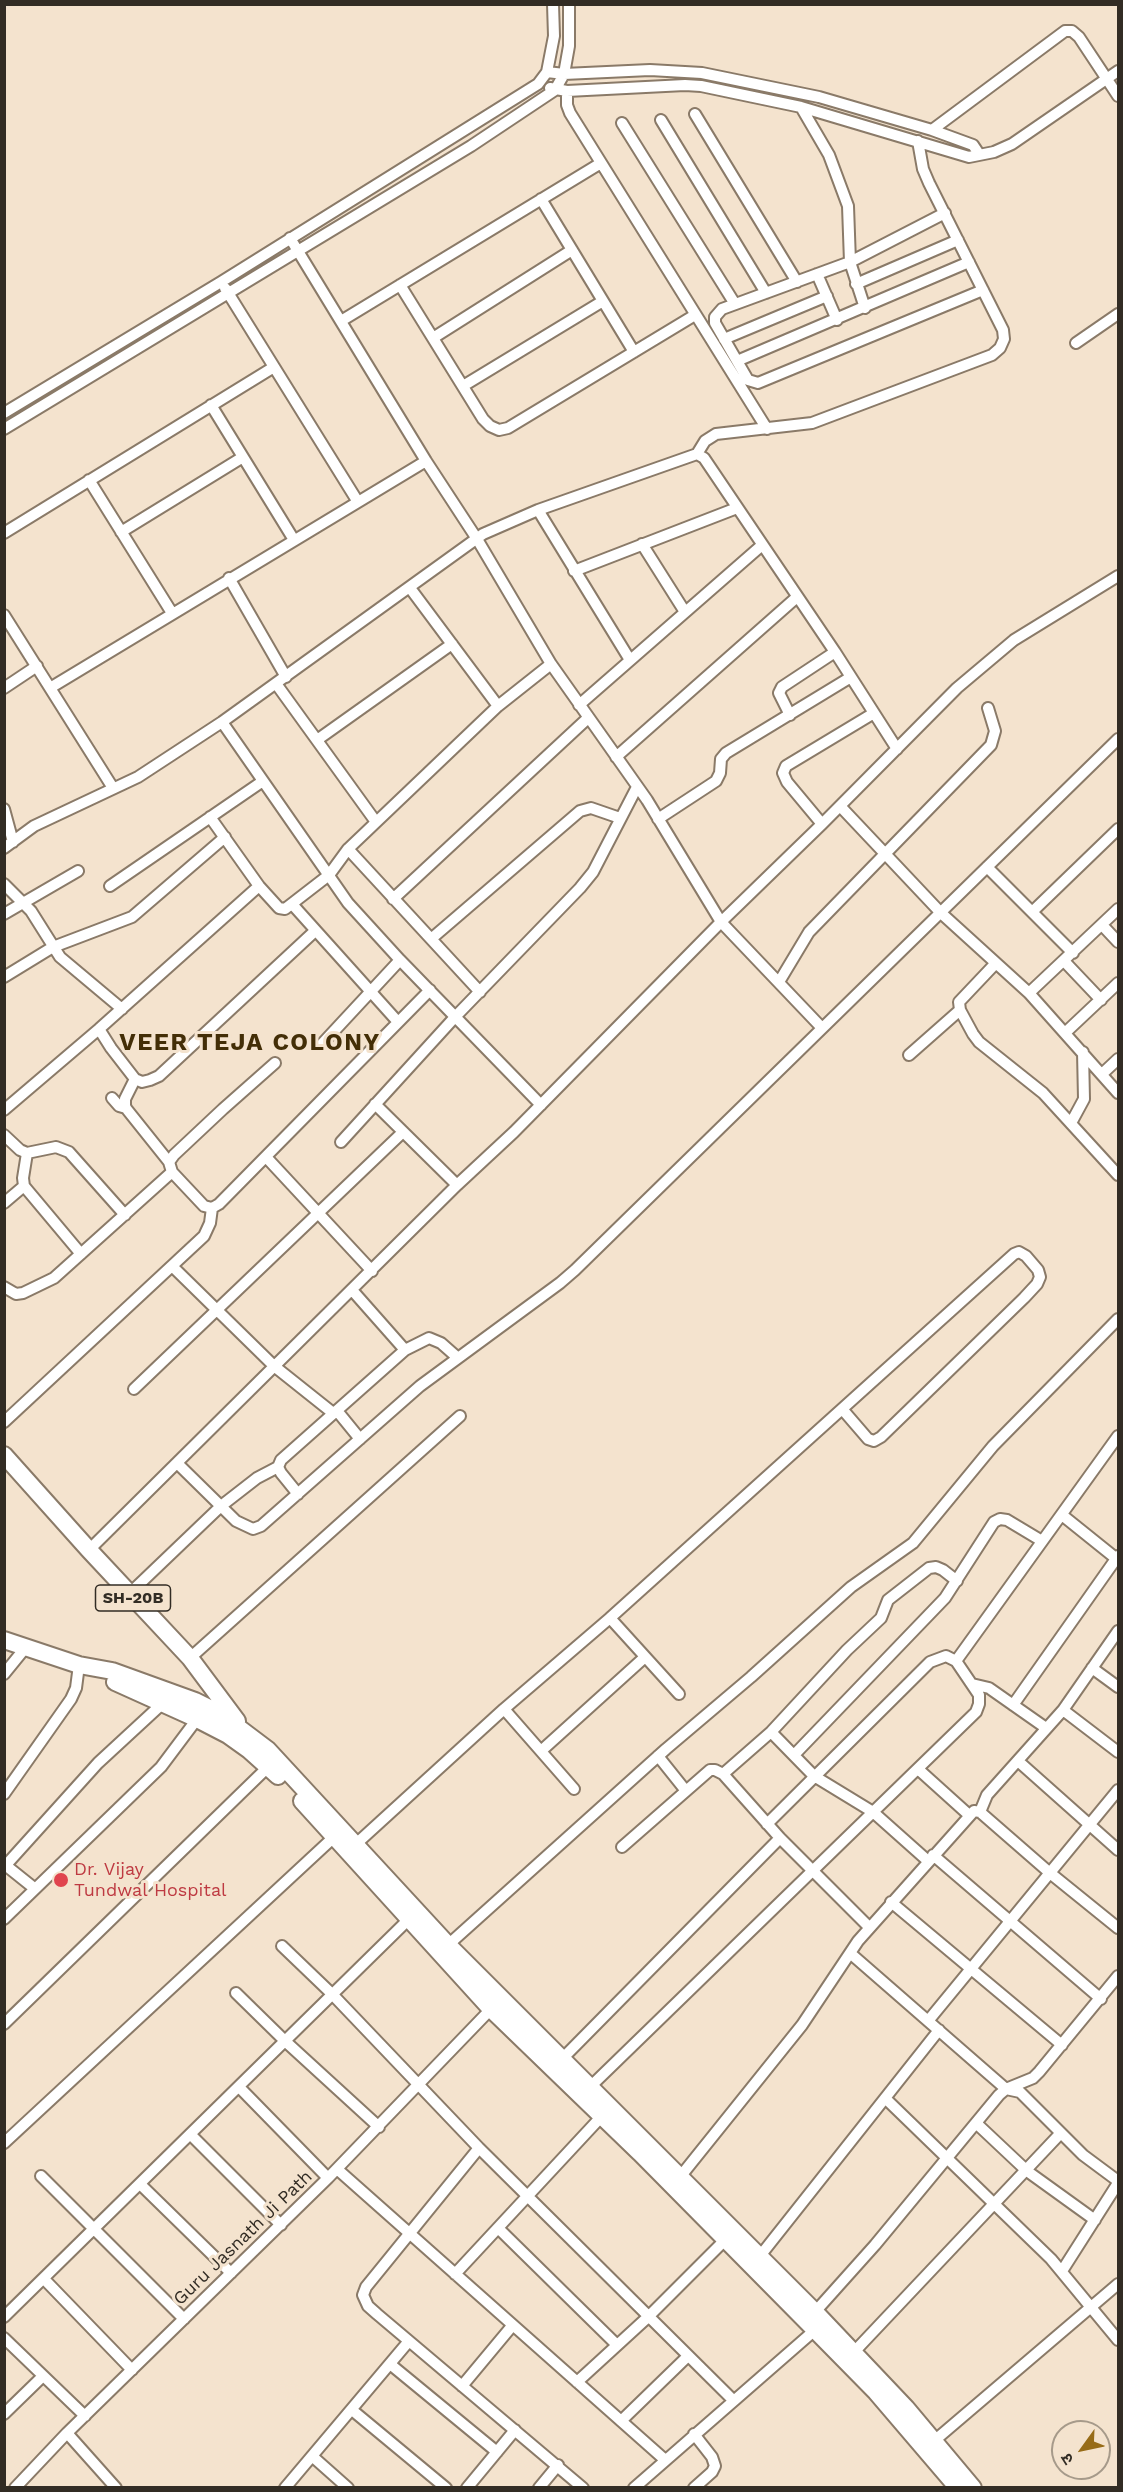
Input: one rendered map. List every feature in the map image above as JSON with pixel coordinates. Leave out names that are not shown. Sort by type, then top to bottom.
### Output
[{"type":"main road","name":"SH-20B","points":[[4,1455],[190,1658],[241,1728],[249,1750]]},
{"type":"main road","points":[[4,1640],[85,1667],[197,1719],[249,1750],[268,1766],[491,2009],[726,2239],[876,2392],[958,2487]]},
{"type":"main road","points":[[85,1667],[112,1671],[156,1686],[219,1713],[268,1750],[448,1945],[854,2352],[974,2487]]},
{"type":"street","points":[[4,413],[221,282],[538,84],[547,72],[554,36],[553,4]]},
{"type":"street","points":[[4,429],[471,146],[555,90],[564,74],[571,32],[569,4]]},
{"type":"street","points":[[932,130],[1065,31],[1072,31],[1079,36],[1119,96]]},
{"type":"street","points":[[547,72],[564,74],[650,70],[702,73],[804,92],[932,130],[973,145],[979,154]]},
{"type":"street","points":[[538,84],[555,90],[567,91],[685,85],[801,107],[969,157],[994,152],[1012,144],[1119,71]]},
{"type":"street","points":[[567,91],[570,114],[767,429]]},
{"type":"street","points":[[801,107],[829,154],[848,206],[849,262],[865,308]]},
{"type":"street","points":[[695,114],[797,282]]},
{"type":"street","points":[[662,120],[766,293]]},
{"type":"street","points":[[622,123],[735,304]]},
{"type":"street","points":[[4,809],[9,845],[34,826],[138,777],[277,685],[490,531],[538,510],[697,454],[705,441],[716,434],[812,423],[992,355],[1000,348],[1004,339],[1003,330],[923,169],[918,141]]},
{"type":"street","points":[[341,321],[601,163]]},
{"type":"street","points":[[541,199],[634,352]]},
{"type":"street","points":[[945,213],[849,262],[722,309],[715,317],[715,323],[748,380],[758,383],[983,290]]},
{"type":"street","points":[[290,238],[426,461],[477,539],[550,664],[658,819],[721,922],[822,1028]]},
{"type":"street","points":[[856,284],[958,240]]},
{"type":"street","points":[[433,338],[572,250]]},
{"type":"street","points":[[737,361],[969,262]]},
{"type":"street","points":[[817,274],[837,320]]},
{"type":"street","points":[[221,282],[358,502]]},
{"type":"street","points":[[399,285],[490,426],[499,430],[508,428],[695,315]]},
{"type":"street","points":[[724,339],[826,296]]},
{"type":"street","points":[[463,386],[603,301]]},
{"type":"street","points":[[1076,344],[1119,314]]},
{"type":"street","points":[[4,532],[274,367]]},
{"type":"street","points":[[211,405],[294,540]]},
{"type":"street","points":[[697,454],[704,458],[761,546],[836,652],[897,749]]},
{"type":"street","points":[[121,532],[243,457]]},
{"type":"street","points":[[50,688],[426,461]]},
{"type":"street","points":[[89,480],[172,613]]},
{"type":"street","points":[[574,572],[737,508]]},
{"type":"street","points":[[538,510],[630,660]]},
{"type":"street","points":[[642,544],[685,612]]},
{"type":"street","points":[[579,705],[761,546]]},
{"type":"street","points":[[89,1550],[457,1185],[541,1105],[721,922],[957,688],[1014,640],[1119,576]]},
{"type":"street","points":[[229,578],[286,677]]},
{"type":"street","points":[[410,588],[498,706]]},
{"type":"street","points":[[616,757],[797,597]]},
{"type":"street","points":[[6,620],[113,788]]},
{"type":"street","points":[[316,740],[452,644]]},
{"type":"street","points":[[790,715],[779,693],[782,687],[836,652]]},
{"type":"street","points":[[210,817],[259,886],[279,908],[285,909],[329,875],[348,849],[376,822],[498,706],[550,664]]},
{"type":"street","points":[[4,688],[37,666]]},
{"type":"street","points":[[658,819],[716,781],[720,773],[721,759],[726,753],[851,677]]},
{"type":"street","points":[[277,685],[376,822]]},
{"type":"street","points":[[778,982],[809,932],[991,745],[995,731],[988,708]]},
{"type":"street","points":[[822,824],[787,782],[783,773],[786,766],[874,714]]},
{"type":"street","points":[[393,898],[588,718]]},
{"type":"street","points":[[222,722],[348,903],[541,1105]]},
{"type":"street","points":[[178,1464],[236,1521],[253,1529],[261,1526],[420,1386],[575,1270],[1119,740]]},
{"type":"street","points":[[110,886],[263,781]]},
{"type":"street","points":[[341,1142],[455,1017],[580,888],[593,872],[636,787]]},
{"type":"street","points":[[840,806],[941,912],[1029,993],[1119,1093]]},
{"type":"street","points":[[431,939],[580,811],[591,808],[620,818]]},
{"type":"street","points":[[1032,912],[1119,829]]},
{"type":"street","points":[[4,977],[53,947],[132,917],[225,837]]},
{"type":"street","points":[[348,849],[480,992]]},
{"type":"street","points":[[987,867],[1032,912],[1101,1000]]},
{"type":"street","points":[[4,914],[78,871]]},
{"type":"street","points":[[4,884],[24,902],[53,947],[66,962],[122,1009]]},
{"type":"street","points":[[4,1110],[122,1009],[259,886]]},
{"type":"street","points":[[292,904],[398,1022]]},
{"type":"street","points":[[1029,993],[1119,909]]},
{"type":"street","points":[[1102,925],[1119,942]]},
{"type":"street","points":[[99,1029],[135,1079],[142,1082],[159,1076],[315,931]]},
{"type":"street","points":[[322,1044],[400,960]]},
{"type":"street","points":[[995,964],[959,1002],[960,1010],[979,1042],[1043,1094],[1119,1175]]},
{"type":"street","points":[[1066,1032],[1119,983]]},
{"type":"street","points":[[4,1422],[208,1230],[212,1208],[266,1157],[430,990]]},
{"type":"street","points":[[909,1055],[960,1010]]},
{"type":"street","points":[[1071,1123],[1084,1099],[1083,1052]]},
{"type":"street","points":[[1102,1074],[1119,1059]]},
{"type":"street","points":[[4,1287],[16,1294],[23,1293],[54,1278],[125,1215],[215,1116],[275,1063]]},
{"type":"street","points":[[135,1079],[125,1099],[126,1108],[204,1206],[212,1208]]},
{"type":"street","points":[[112,1098],[119,1106],[126,1108]]},
{"type":"street","points":[[375,1104],[457,1185]]},
{"type":"street","points":[[134,1389],[403,1132]]},
{"type":"street","points":[[4,1135],[20,1150],[27,1153],[56,1147],[69,1152],[125,1215]]},
{"type":"street","points":[[27,1153],[22,1178],[24,1186],[81,1254]]},
{"type":"street","points":[[266,1157],[372,1271]]},
{"type":"street","points":[[4,1203],[24,1186]]},
{"type":"street","points":[[356,1844],[504,1709],[610,1618],[843,1410],[1014,1254],[1019,1252],[1026,1256],[1038,1270],[1040,1277],[1037,1284],[1024,1298],[881,1437],[874,1441],[868,1438],[843,1410]]},
{"type":"street","points":[[172,1266],[274,1366],[333,1413],[338,1412],[360,1439]]},
{"type":"street","points":[[352,1290],[405,1350]]},
{"type":"street","points":[[448,1945],[658,1756],[861,1579],[914,1543],[993,1446],[1119,1319]]},
{"type":"street","points":[[129,1594],[221,1506],[257,1478],[278,1467],[281,1460],[405,1350],[429,1338],[441,1342],[458,1358]]},
{"type":"street","points":[[190,1658],[460,1416]]},
{"type":"street","points":[[956,1661],[1119,1436]]},
{"type":"street","points":[[278,1467],[298,1494]]},
{"type":"street","points":[[1013,1705],[1118,1558],[1062,1515]]},
{"type":"street","points":[[794,1755],[945,1598],[988,1529],[1000,1519],[1042,1541]]},
{"type":"street","points":[[723,1774],[771,1732],[847,1650],[881,1618],[888,1600],[929,1568],[936,1567],[943,1570],[957,1581]]},
{"type":"street","points":[[610,1618],[680,1694]]},
{"type":"street","points":[[680,2177],[802,2025],[869,1927],[930,1858],[975,1813],[987,1795],[1063,1710],[1119,1631]]},
{"type":"street","points":[[4,1674],[26,1647]]},
{"type":"street","points":[[590,2088],[976,1712],[980,1704],[979,1695],[956,1661],[946,1656],[930,1662],[767,1824]]},
{"type":"street","points":[[541,1751],[645,1657]]},
{"type":"street","points":[[4,1794],[71,1699],[85,1667]]},
{"type":"street","points":[[1092,1668],[1119,1687]]},
{"type":"street","points":[[972,1684],[989,1688],[1046,1728]]},
{"type":"street","points":[[34,1888],[5,1864],[98,1763],[163,1703]]},
{"type":"street","points":[[504,1709],[574,1789]]},
{"type":"street","points":[[1063,1710],[1119,1752]]},
{"type":"street","points":[[4,1919],[161,1767],[197,1719]]},
{"type":"street","points":[[771,1732],[814,1776],[873,1812],[1010,1921],[1101,1999]]},
{"type":"street","points":[[658,1756],[686,1791]]},
{"type":"street","points":[[1017,1761],[1119,1850]]},
{"type":"street","points":[[4,2024],[268,1766]]},
{"type":"street","points":[[918,1769],[1119,1928]]},
{"type":"street","points":[[622,1847],[710,1770],[715,1770],[723,1774],[780,1838],[869,1927]]},
{"type":"street","points":[[928,2021],[1119,1790]]},
{"type":"street","points":[[4,2143],[334,1837]]},
{"type":"street","points":[[561,2060],[780,1838]]},
{"type":"street","points":[[891,1902],[1062,2045]]},
{"type":"street","points":[[4,2318],[408,1920]]},
{"type":"street","points":[[282,1946],[332,1994],[479,2148],[733,2400]]},
{"type":"street","points":[[850,1953],[1006,2089],[1020,2092],[1083,2155],[1119,2182],[1062,2271]]},
{"type":"street","points":[[815,2312],[875,2245],[1006,2089],[1032,2078],[1119,1976]]},
{"type":"street","points":[[236,1993],[379,2127]]},
{"type":"street","name":"Guru Jasnath Ji Path","points":[[15,2487],[67,2433],[379,2127],[491,2009]]},
{"type":"street","points":[[760,2256],[939,2030]]},
{"type":"street","points":[[239,2087],[328,2178]]},
{"type":"street","points":[[886,2099],[1062,2271],[1119,2340]]},
{"type":"street","points":[[455,2274],[602,2117]]},
{"type":"street","points":[[976,2123],[1027,2171],[1095,2220]]},
{"type":"street","points":[[191,2135],[281,2225]]},
{"type":"street","points":[[854,2352],[1058,2136]]},
{"type":"street","points":[[479,2148],[366,2286],[363,2295],[368,2306],[409,2342],[583,2487]]},
{"type":"street","points":[[337,2169],[664,2459]]},
{"type":"street","points":[[41,2176],[184,2319]]},
{"type":"street","points":[[141,2185],[231,2273]]},
{"type":"street","points":[[498,2228],[618,2344]]},
{"type":"street","points":[[577,2382],[648,2317],[726,2239]]},
{"type":"street","points":[[44,2279],[132,2370]]},
{"type":"street","points":[[934,2441],[1119,2284]]},
{"type":"street","points":[[462,2386],[512,2326]]},
{"type":"street","points":[[634,2487],[814,2330]]},
{"type":"street","points":[[4,2338],[85,2416]]},
{"type":"street","points":[[287,2487],[409,2342]]},
{"type":"street","points":[[621,2421],[688,2356]]},
{"type":"street","points":[[390,2364],[496,2452]]},
{"type":"street","points":[[4,2414],[43,2376]]},
{"type":"street","points":[[352,2410],[446,2487]]},
{"type":"street","points":[[467,2487],[515,2430]]},
{"type":"street","points":[[67,2433],[116,2487]]},
{"type":"street","points":[[693,2434],[712,2457],[715,2466],[712,2472],[694,2487]]},
{"type":"street","points":[[312,2456],[348,2487]]},
{"type":"street","points":[[539,2487],[558,2465]]},
{"type":"place","name":"Dr. Vijay Tundwal Hospital","points":[[61,1880]]},
{"type":"district","name":"VEER TEJA COLONY","points":[[250,1043]]}]
